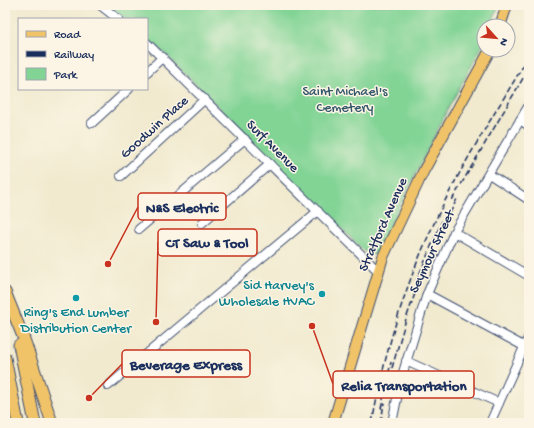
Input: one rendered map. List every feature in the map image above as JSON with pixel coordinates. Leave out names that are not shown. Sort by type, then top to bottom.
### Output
[{"type":"highway","points":[[5,292],[24,339],[52,423]]},
{"type":"highway","points":[[5,300],[20,351],[35,423]]},
{"type":"highway","points":[[5,358],[18,423]]},
{"type":"main road","points":[[503,18],[507,5]]},
{"type":"main road","name":"Stratford Avenue","points":[[333,423],[378,271],[417,184],[486,58]]},
{"type":"street","points":[[100,5],[114,18]]},
{"type":"street","name":"Surf Avenue","points":[[148,44],[378,271]]},
{"type":"street","points":[[148,71],[162,57]]},
{"type":"street","points":[[92,123],[127,90]]},
{"type":"street","name":"Goodwin Place","points":[[121,176],[205,99]]},
{"type":"street","name":"Seymour Street","points":[[392,423],[406,361],[427,294],[454,232],[529,106]]},
{"type":"street","points":[[520,120],[529,126]]},
{"type":"street","points":[[139,229],[245,139]]},
{"type":"street","points":[[202,223],[270,164]]},
{"type":"street","points":[[489,174],[529,200]]},
{"type":"street","points":[[108,386],[318,211]]},
{"type":"street","points":[[454,232],[529,276]]},
{"type":"street","points":[[427,294],[527,348]]},
{"type":"street","points":[[490,423],[527,348],[529,336]]},
{"type":"street","points":[[406,361],[499,403]]},
{"type":"green space","name":"Saint Michael's Cemetery","points":[[107,5],[499,5],[494,18],[476,18],[476,58],[447,111],[376,254],[368,255],[148,39],[148,18],[124,18]]},
{"type":"railway","points":[[372,423],[383,368],[398,314],[428,236],[461,171],[529,56]]},
{"type":"railway","points":[[452,200],[529,68]]},
{"type":"railway","points":[[442,229],[458,197]]},
{"type":"railway","points":[[416,282],[442,221]]},
{"type":"railway","points":[[392,368],[406,319],[420,279]]},
{"type":"railway","points":[[381,409],[391,362]]},
{"type":"railway","points":[[381,423],[384,403]]},
{"type":"place","name":"N&S Electric","points":[[108,264]]},
{"type":"place","name":"Sid Harvey's Wholesale HVAC","points":[[322,294]]},
{"type":"place","name":"Ring's End Lumber Distribution Center","points":[[76,298]]},
{"type":"place","name":"CT Saw & Tool","points":[[156,322]]},
{"type":"place","name":"Relia Transportation","points":[[312,326]]},
{"type":"place","name":"Beverage Express","points":[[89,398]]}]
